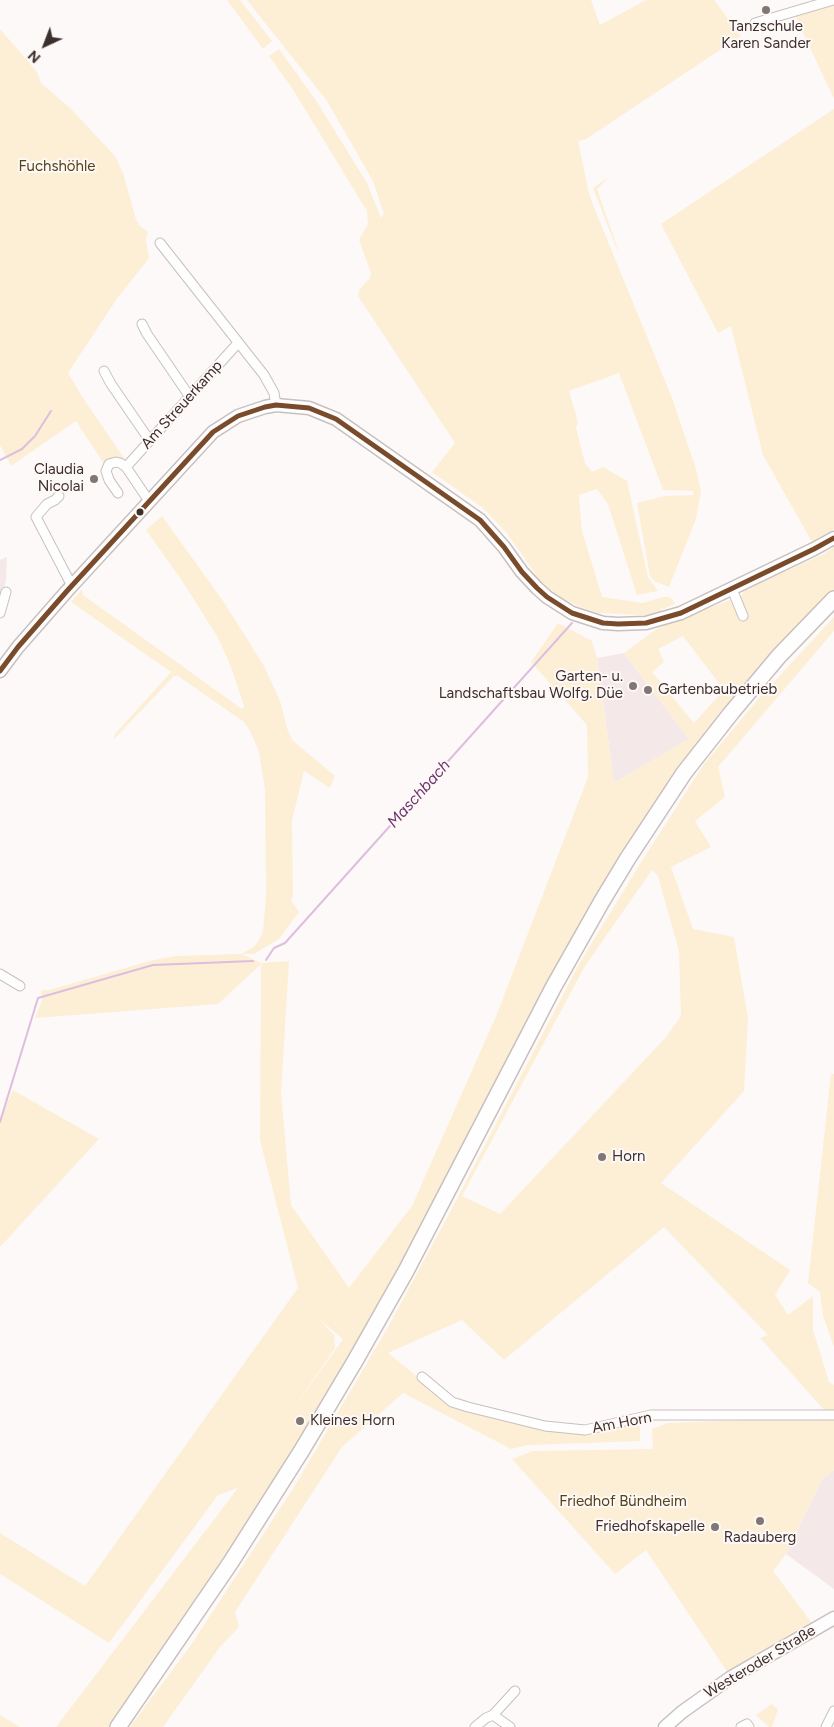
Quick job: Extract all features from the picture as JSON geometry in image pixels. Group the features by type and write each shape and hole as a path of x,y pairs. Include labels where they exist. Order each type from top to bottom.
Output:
{"highway":[{"path":"126,1727 227,1582 292,1480 380,1325 554,986 602,901 659,810 684,773 834,599"},
{"path":"781,659 834,609"},
{"path":"118,1727 179,1641 358,1363"}],"street":[{"path":"755,23 833,0"},
{"path":"160,243 270,384 276,398 276,405"},
{"path":"142,324 190,397"},
{"name":"Am Streuerkamp","path":"126,467 238,343"},
{"path":"104,371 150,441"},
{"path":"0,671 18,647 204,440 222,425 248,412 276,405 309,408 336,420 480,520 536,588 572,613 590,620 618,624 646,623 681,613 834,538"},
{"path":"118,493 107,476 107,467 109,464 116,462 126,467 149,501"},
{"path":"59,496 47,504 36,517 72,586"},
{"path":"732,589 743,616"},
{"path":"0,613 6,592"},
{"path":"0,974 20,986"},
{"name":"Am Horn","path":"422,1377 452,1402 545,1426 585,1430 651,1416 834,1415"},
{"name":"Westeroder Straße","path":"665,1727 730,1678 834,1618"},
{"path":"475,1727 493,1715 515,1690"},
{"path":"826,1727 834,1711"},
{"path":"493,1715 510,1727"},
{"path":"741,1727 747,1724 749,1727"}],"shaded area":[{"path":"7,557 6,581 0,601 0,560"},
{"path":"624,653 689,739 614,783 597,658"},
{"path":"834,1470 834,1589 786,1554 822,1479"}],"green space":[{"path":"227,0 240,0 272,41 263,49"},
{"path":"247,0 591,0 600,25 646,0 714,0 741,36 586,139 578,141 589,194 672,398 696,469 701,491 696,519 669,587 654,581 650,576 637,503 665,496 693,495 693,491 663,490 619,373 569,391 578,422 576,428 585,463 592,472 603,467 627,481 648,577 658,591 637,595 608,504 597,489 579,495 582,531 602,597 643,603 668,597 675,604 662,609 660,604 663,616 598,613 559,597 542,583 506,532 483,508 432,472 455,443 358,296 359,290 370,278 371,273 359,240 368,224 367,211 292,88 269,56 279,49 317,102 367,183 381,218 384,214 373,181 327,101"},
{"path":"834,1 834,99 794,13"},
{"name":"Fuchshöhle","path":"0,29 37,72 41,83 70,108 115,156 123,173 136,220 148,232 146,240 149,258 116,300 68,373 126,461 124,463 118,458 113,458 104,464 76,421 11,466 0,445"},
{"path":"834,109 834,529 812,542 763,455 731,326 718,333 661,224"},
{"path":"609,177 597,189 619,255 593,188"},
{"path":"162,516 223,601 264,666 280,701 288,731 293,741 335,776 330,788 304,771 292,820 293,896 291,900 299,912 279,939 254,954 242,954 261,963 289,961 281,1093 291,1205 349,1288 412,1206 497,1014 588,777 587,725 531,662 558,623 592,641 597,658 614,783 689,739 624,653 658,628 743,595 743,590 822,555 834,547 834,590 745,683 620,856 540,997 429,1217 372,1320 261,1506 148,1675 110,1727 56,1727 238,1488 218,1495 109,1643 0,1574 0,1533 85,1586 298,1288 260,1140 261,964 218,1004 35,1018 42,1000 41,990 49,990 150,961 175,956 241,954 258,942 263,932 266,896 265,790 259,751 250,731 244,722 178,676 174,676 113,739 115,734 171,672 71,602 82,589 83,595 242,709 244,706 231,667 218,638 183,582 146,530","holes":["683,636 724,690 694,723 652,672 664,662 658,649","319,1319 343,1339 289,1415 335,1348 334,1335"]},
{"name":"Horn","path":"834,617 834,631 718,767 725,797 695,821 711,847 671,867 693,929 734,937 748,1018 744,1091 661,1183 790,1270 775,1295 788,1315 813,1296 813,1330 829,1382 834,1385 834,1411 825,1411 760,1338 768,1335 664,1227 504,1360 462,1320 388,1353 452,1405 563,1426 640,1422 640,1441 529,1445 511,1449 403,1393 342,1447 235,1612 239,1627 220,1647 163,1727 130,1727 191,1645 294,1487 387,1329 579,964 640,864 704,764 760,697","holes":["652,870 658,876 679,951 681,1016 666,1037 500,1214 462,1196 585,966"]},
{"path":"831,1074 834,1074 834,1347 823,1316 820,1292 808,1283"},
{"path":"13,1090 99,1139 0,1247 0,1119"},
{"name":"Friedhof Bündheim","path":"834,1417 834,1470 822,1479 786,1554 773,1571 814,1626 728,1673 646,1550 615,1574 512,1459 533,1451 653,1449 652,1429 668,1423"},
{"path":"772,1704 778,1710 772,1727 769,1727 756,1715"},
{"path":"0,1715 20,1727 0,1727"}],"waterway":[{"path":"0,460 22,449 35,436 51,411"},
{"name":"Maschbach","path":"266,960 274,948 285,943 572,623"},
{"name":"Maschbach","path":"0,1122 38,998 153,965 253,961"}],"transit line":[{"path":"0,671 18,647 67,591 213,432 238,416 276,405 309,408 336,419 480,520 504,547 522,572 547,597 572,613 603,623 646,623 681,613 834,538"}],"place":[{"name":"Tanzschule Karen Sander","path":"766,10"},
{"name":"Claudia Nicolai","path":"94,479"},
{"name":"Garten- u. Landschaftsbau Wolfg. Düe","path":"633,686"},
{"name":"Gartenbaubetrieb","path":"648,690"},
{"name":"Horn","path":"602,1157"},
{"name":"Kleines Horn","path":"300,1421"},
{"name":"Radauberg","path":"760,1521"},
{"name":"Friedhofskapelle","path":"715,1527"}]}
